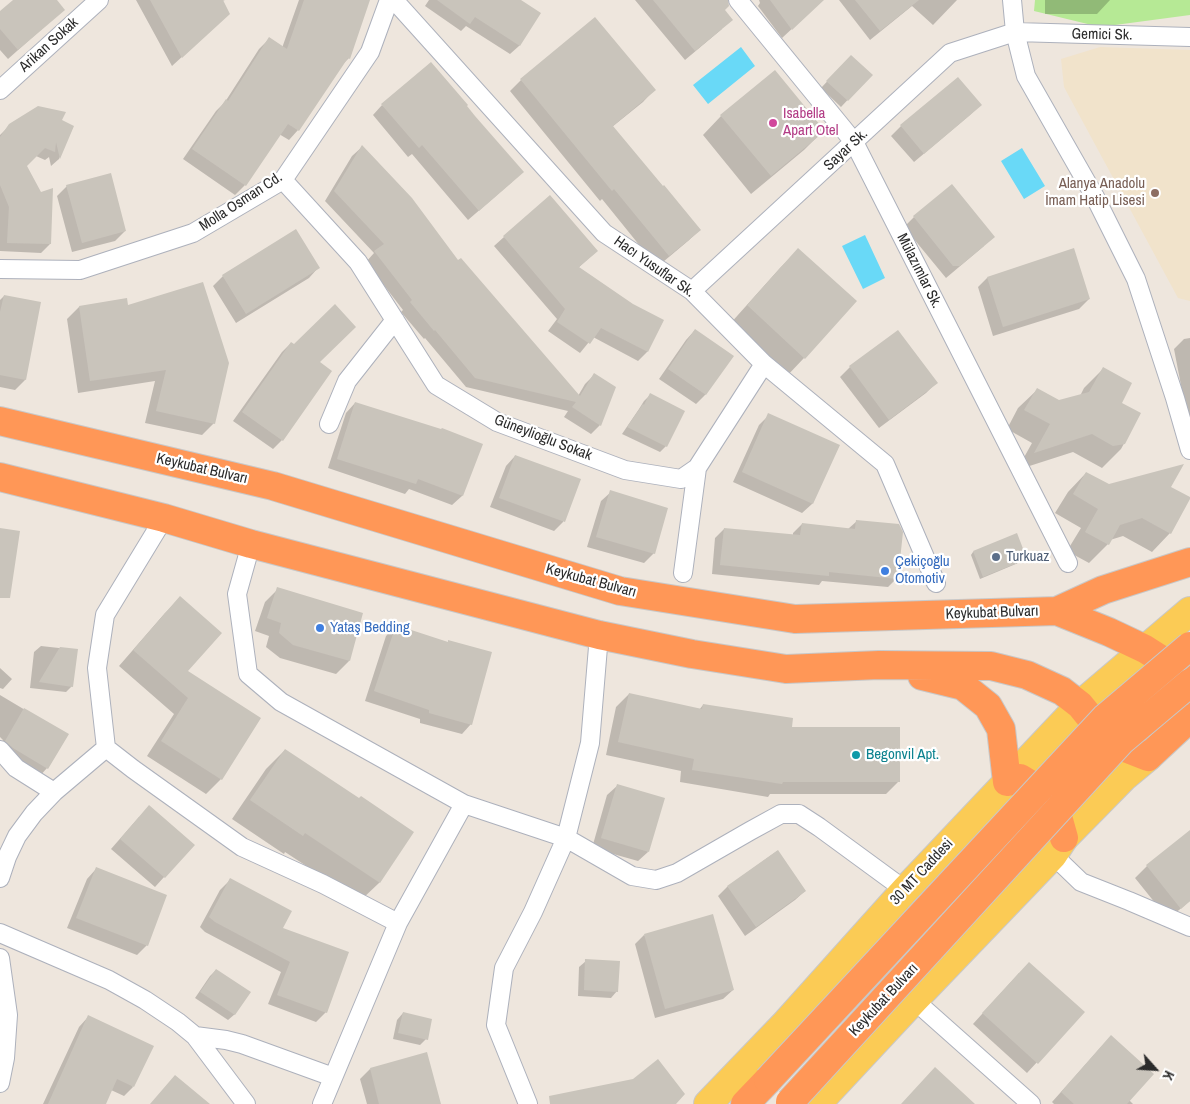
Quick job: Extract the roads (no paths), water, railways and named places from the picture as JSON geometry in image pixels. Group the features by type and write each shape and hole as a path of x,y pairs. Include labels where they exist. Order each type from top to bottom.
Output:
{"highway":[{"name":"Keykubat Bulvarı","path":"0,421 273,486 620,591 795,619 1057,611 1103,590 1190,562"},
{"path":"0,477 164,518 251,544 599,635 692,654 786,669 879,665 991,666 1027,675 1062,691 1080,705 1102,732 1125,748 1148,757 1190,718"},
{"path":"1057,611 1145,649 1181,672 1190,690"},
{"name":"Keykubat Bulvarı","path":"745,1104 1104,718 1190,646"},
{"path":"879,665 963,686 988,706 1001,729 1007,782 1020,778 1046,794 1059,820 1059,847"},
{"name":"Keykubat Bulvarı","path":"789,1103 1121,742 1190,683"}],"main road":[{"name":"30 MT Caddesi","path":"708,1104 784,1025 905,890 1080,705 1190,611"},
{"path":"818,1104 1124,777 1148,757"}],"street":[{"name":"Arikan Sokak","path":"0,90 99,0"},
{"name":"Molla Osman Cd.","path":"0,269 80,270 193,233 283,180 370,52 389,0"},
{"name":"Hacı Yusuflar Sk.","path":"394,0 604,233 692,291 764,364 884,464 936,583"},
{"name":"Mülazımlar Sk.","path":"738,0 854,142 1068,563"},
{"path":"1012,0 1015,32 1026,76 1095,197 1136,279 1190,450"},
{"name":"Sayar Sk.","path":"692,291 950,53 1015,32"},
{"name":"Gemici Sk.","path":"1015,32 1190,37"},
{"name":"Güneylioğlu Sokak","path":"283,180 358,262 436,385 497,422 625,470 681,479 697,468"},
{"path":"329,424 347,381 395,320"},
{"path":"684,573 697,468 764,364"},
{"path":"164,518 105,615 98,668 106,748 242,847 323,884 398,923"},
{"path":"251,544 237,594 248,674 281,702 464,804 566,838 632,876 656,880 677,873 781,814 799,814 819,826 905,890"},
{"path":"528,1104 496,1025 504,968 533,912 566,838 590,743 599,635"},
{"path":"0,878 7,857 18,836 34,813 54,792 106,748"},
{"path":"0,750 16,768 54,792"},
{"path":"322,1104 398,923 464,804"},
{"path":"1059,847 1081,882 1190,927"},
{"path":"0,933 109,980 145,1000 178,1022 195,1036 246,1104"},
{"path":"0,958 8,1015 5,1058 0,1083"},
{"path":"914,1000 1030,1104"},
{"path":"195,1036 242,1044 333,1077"}],"water":[{"path":"741,47 755,66 708,104 693,85"},
{"path":"1022,148 1045,186 1024,199 1001,161"},
{"path":"865,235 885,278 863,289 842,246"}],"place":[{"name":"Isabella Apart Otel","path":"773,123"},
{"name":"Alanya Anadolu İmam Hatip Lisesi","path":"1155,193"},
{"name":"Turkuaz","path":"996,557"},
{"name":"Çekiçoğlu Otomotiv","path":"885,571"},
{"name":"Yataş Bedding","path":"320,628"},
{"name":"Begonvil Apt.","path":"856,755"}]}
